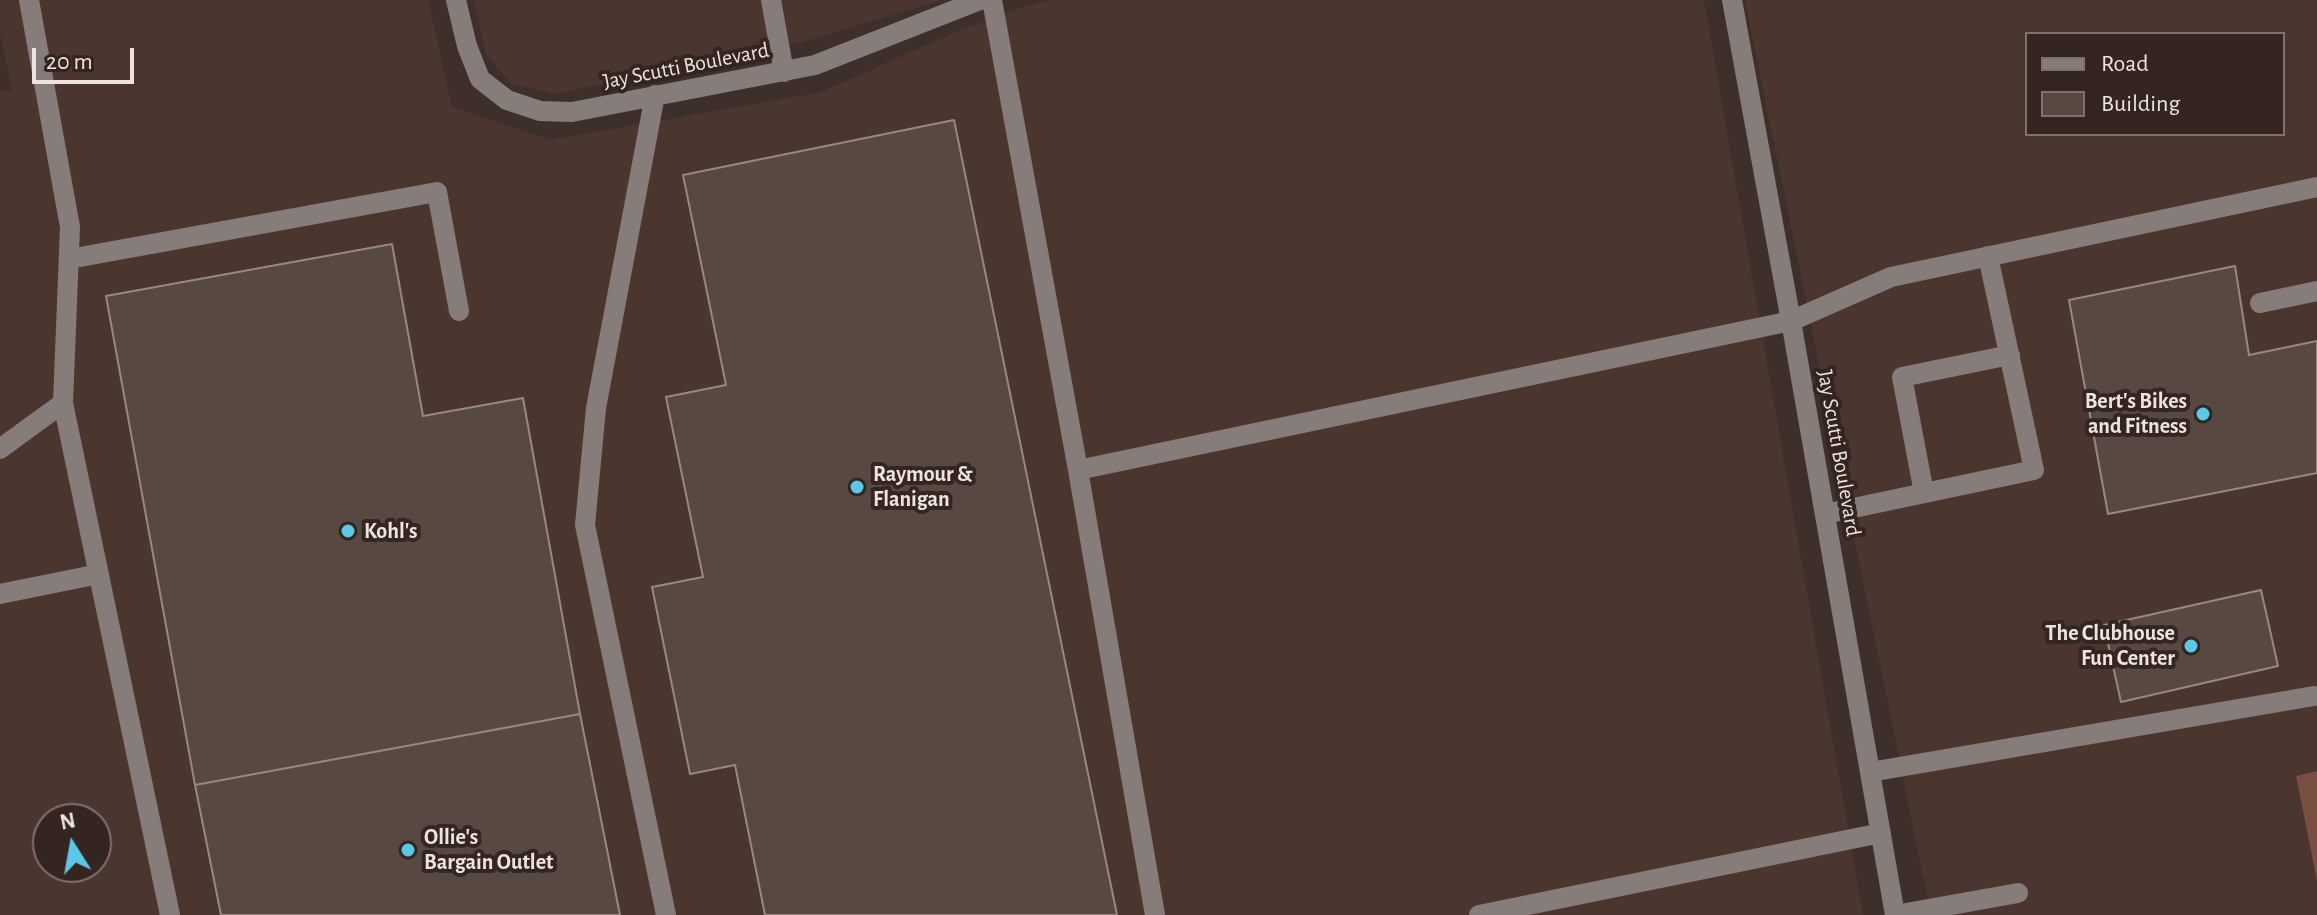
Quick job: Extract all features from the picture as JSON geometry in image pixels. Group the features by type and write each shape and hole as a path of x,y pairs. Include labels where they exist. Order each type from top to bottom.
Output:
{"street":[{"path":"29,0 70,227 63,403 170,915"},
{"name":"Jay Scutti Boulevard","path":"456,0 467,46 480,79 507,100 540,111 572,112 815,65 980,0"},
{"path":"771,0 784,72"},
{"path":"992,0 1155,915"},
{"name":"Jay Scutti Boulevard","path":"1732,0 1895,915"},
{"path":"655,95 596,408 585,525 666,915"},
{"path":"1078,470 1791,321 1891,277 2317,187"},
{"path":"69,259 437,192 459,311"},
{"path":"1825,514 2034,470 1988,256"},
{"path":"2260,303 2317,291"},
{"path":"1924,493 1902,377 2010,355"},
{"path":"0,449 63,403"},
{"path":"0,594 99,574"},
{"path":"1870,772 2314,696"},
{"path":"1479,915 1881,833"},
{"path":"1895,915 2018,893"}],"shaded area":[{"path":"0,0 428,0 452,107 550,140 822,92 960,30 1029,5 1053,0 1704,0 1863,915 0,915 0,91 12,90 0,33"},
{"path":"474,0 942,0 806,41 555,94 511,84 486,54"},
{"path":"1745,0 2317,0 2317,771 2296,776 2317,881 2317,915 1931,915"},
{"path":"2317,771 2317,881 2296,776"}],"building":[{"name":"Raymour & Flanigan","path":"954,120 1117,915 765,915 735,765 690,774 652,587 703,577 666,397 726,385 683,175"},
{"name":"Kohl's","path":"392,244 423,416 523,398 580,714 195,785 106,296"},
{"name":"Bert's Bikes and Fitness","path":"2235,266 2249,355 2317,341 2317,473 2108,514 2069,300"},
{"name":"The Clubhouse Fun Center","path":"2261,590 2278,666 2121,702 2104,625"},
{"name":"Ollie's Bargain Outlet","path":"580,714 620,915 221,915 195,785"}],"place":[{"name":"Bert's Bikes and Fitness","path":"2203,414"},
{"name":"Raymour & Flanigan","path":"857,487"},
{"name":"Kohl's","path":"348,531"},
{"name":"The Clubhouse Fun Center","path":"2191,646"},
{"name":"Ollie's Bargain Outlet","path":"408,850"}]}
